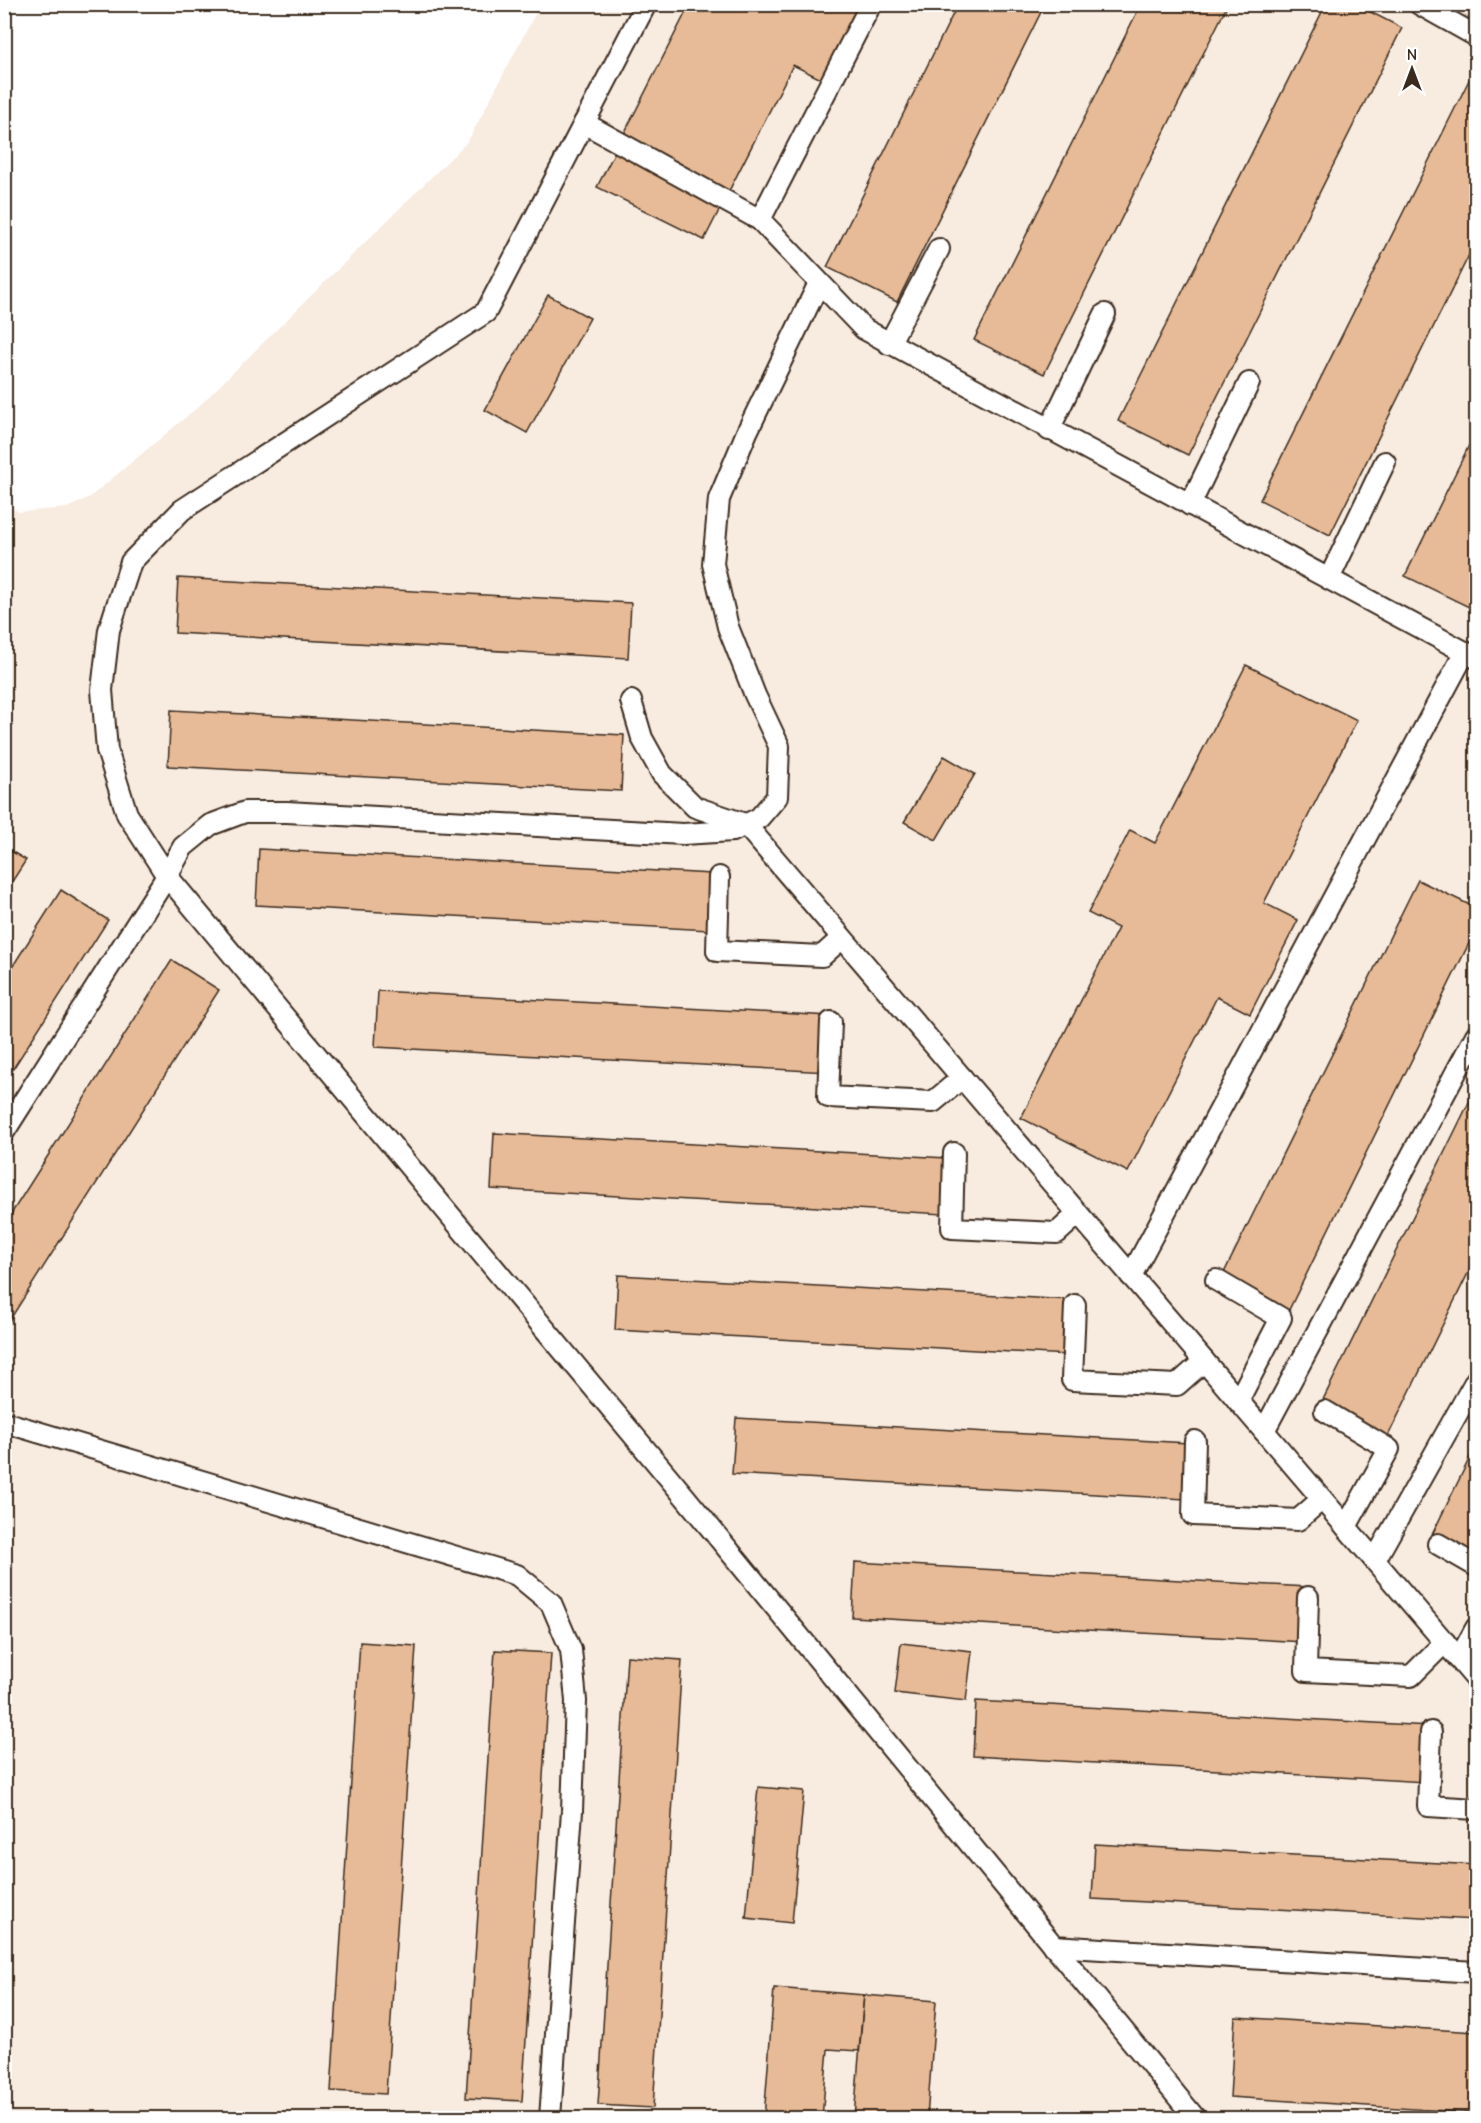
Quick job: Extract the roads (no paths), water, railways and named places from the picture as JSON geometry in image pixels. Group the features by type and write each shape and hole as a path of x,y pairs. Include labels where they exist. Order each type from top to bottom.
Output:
{"lane":[{"path":"646,4 486,312 182,510 131,562 109,630 102,690 107,750 127,814 167,876 685,1497 1195,2118"},
{"path":"760,220 871,4"},
{"path":"1419,4 1476,36"},
{"path":"584,123 760,220 864,329 889,344 1473,655 1131,1276"},
{"path":"889,344 939,249"},
{"path":"4,1132 167,876 183,847 210,825 245,812 287,812 683,834 733,831 759,818 777,797 779,746 755,695 728,627 713,564 719,499 747,432 819,283"},
{"path":"1049,430 1105,314"},
{"path":"1190,505 1249,384"},
{"path":"1329,579 1385,462"},
{"path":"631,701 642,738 662,774 695,807 745,824 1476,1679"},
{"path":"719,877 717,951 822,957 843,938"},
{"path":"831,1022 828,1097 933,1102 962,1078"},
{"path":"1264,1431 1476,1035"},
{"path":"954,1153 952,1228 1057,1233 1078,1214"},
{"path":"1216,1280 1281,1318 1238,1401"},
{"path":"1075,1305 1072,1380 1178,1385 1204,1361"},
{"path":"1375,1560 1476,1380"},
{"path":"1325,1411 1389,1449 1346,1527"},
{"path":"4,1422 517,1575 551,1603 571,1650 576,1701 572,1811 550,2118"},
{"path":"1196,1441 1193,1515 1298,1520 1322,1499"},
{"path":"1438,1544 1476,1566"},
{"path":"1308,1597 1306,1671 1411,1676 1445,1642"},
{"path":"1459,1659 1476,1628"},
{"path":"1431,1732 1428,1806 1476,1809"},
{"path":"1053,1946 1476,1972"}]}
